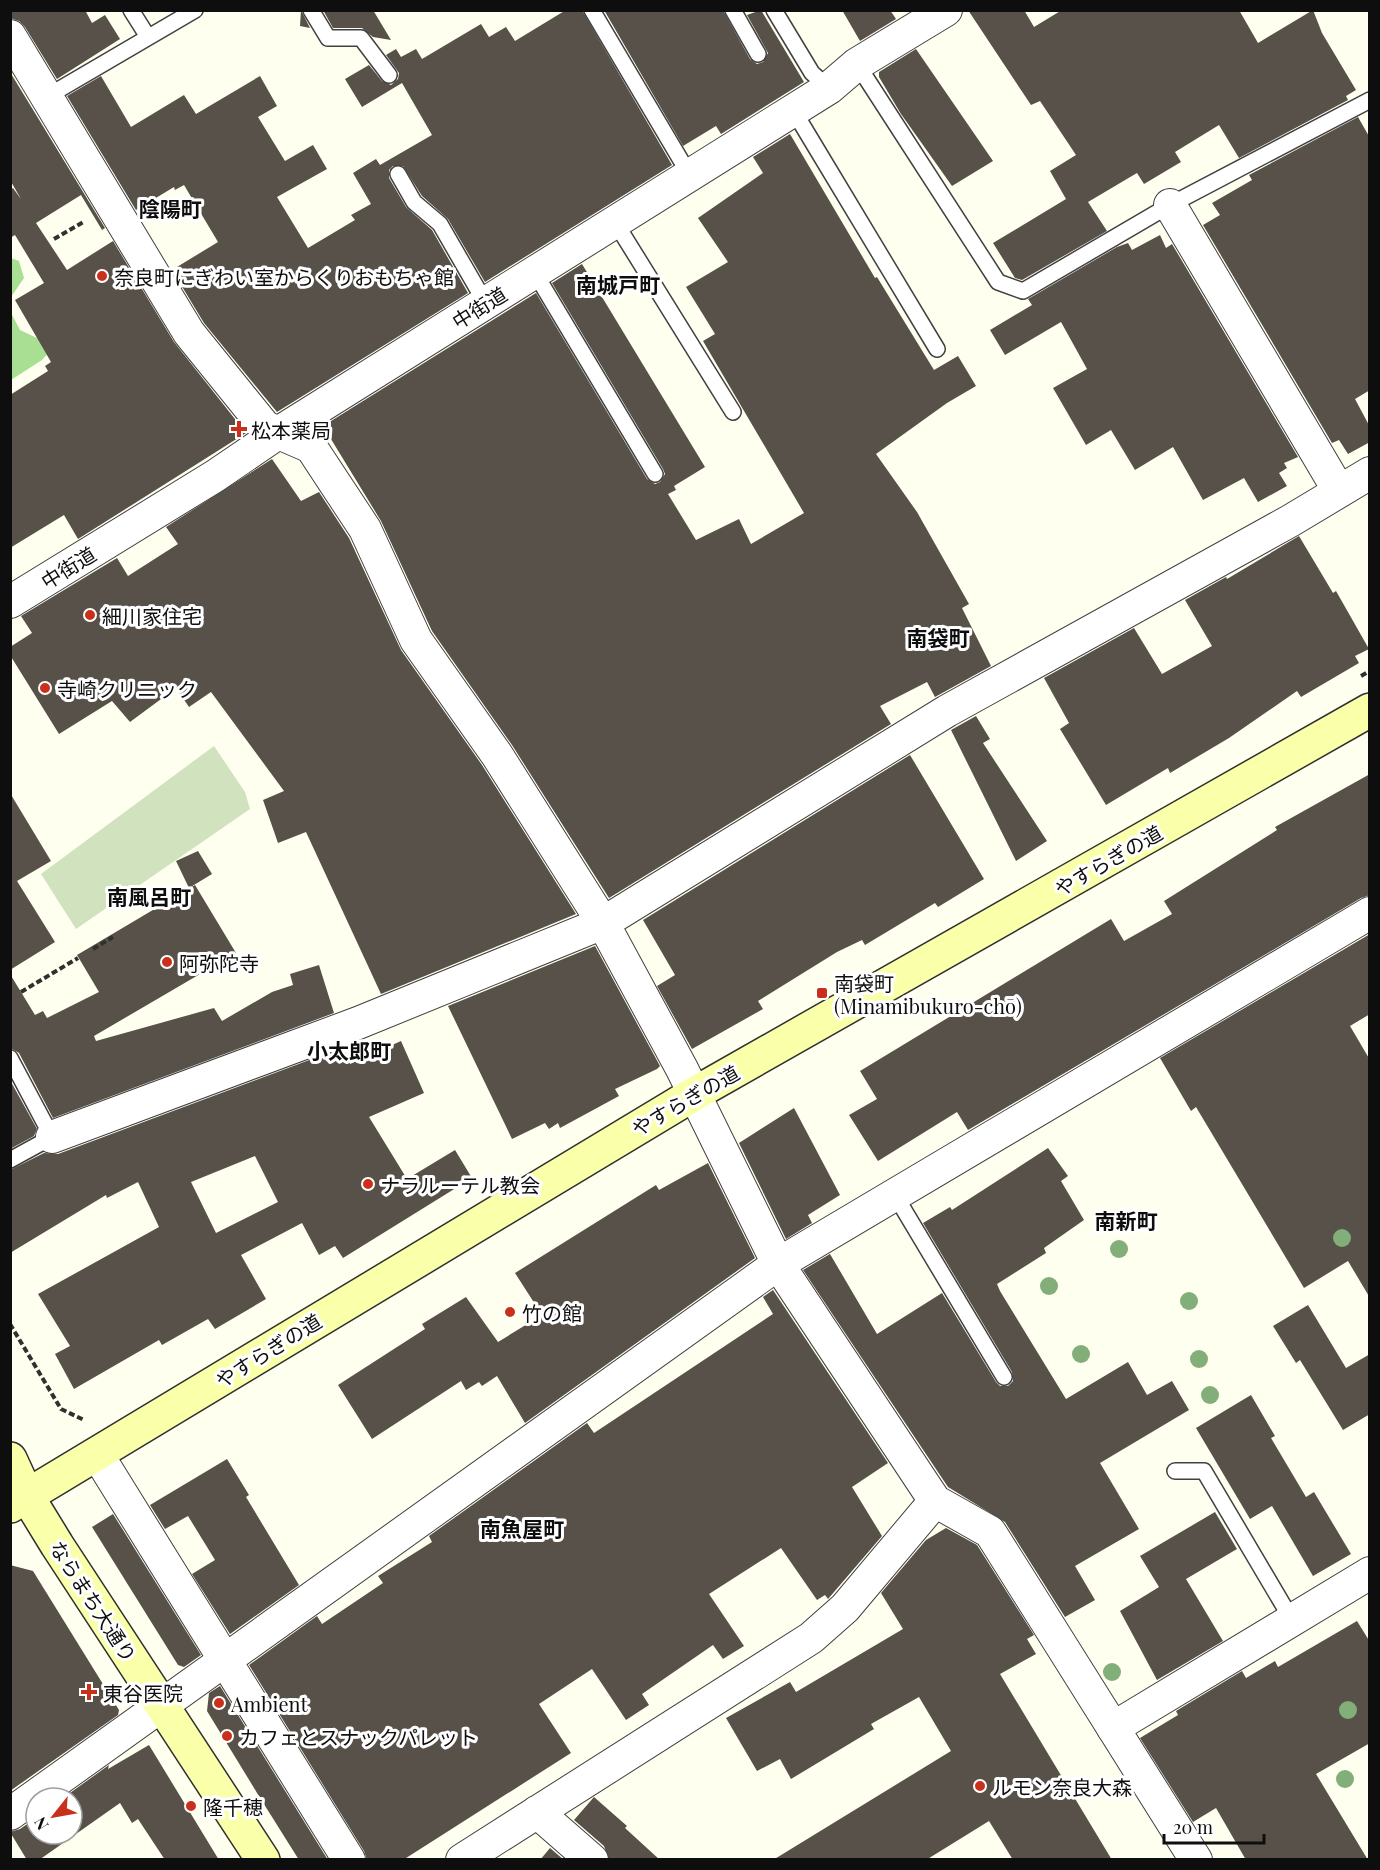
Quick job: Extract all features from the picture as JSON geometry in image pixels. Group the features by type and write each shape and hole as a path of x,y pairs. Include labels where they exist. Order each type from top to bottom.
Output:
{"street":[{"name":"中街道","path":"10,602 215,476 278,433 535,273 689,174 790,105 829,88 858,64 946,10"},
{"path":"10,36 189,333 265,427 311,447 365,529 416,640 497,754 603,922 694,1094 777,1264 935,1501 990,1532 1196,1860"},
{"path":"1170,205 1339,491"},
{"path":"52,1137 358,1023 603,922 947,711 1370,473"},
{"name":"やすらぎの道","path":"19,1501 694,1094 1370,710"},
{"path":"10,1814 777,1264 1370,913"},
{"path":"97,1454 223,1661 349,1860"},
{"name":"ならまち大通り","path":"10,1459 19,1501 162,1707 263,1860"},
{"path":"462,1860 812,1638 845,1608 935,1501"},
{"path":"1113,1728 1370,1573"},
{"path":"537,1812 592,1860"}],"lane":[{"path":"131,10 148,37"},
{"path":"48,96 195,10"},
{"path":"312,10 328,38 361,38 389,75"},
{"path":"592,10 689,174"},
{"path":"774,10 812,73 829,88"},
{"path":"737,12 758,54"},
{"path":"858,64 998,282 1023,291 1170,205 1370,100"},
{"path":"790,105 938,349"},
{"path":"398,174 414,202 440,224 486,302"},
{"path":"615,222 733,412"},
{"path":"535,273 655,474"},
{"path":"10,1058 52,1137 10,1160"},
{"path":"895,1195 1004,1377"},
{"path":"1175,1471 1204,1471 1292,1620"}],"path":[{"path":"54,240 94,217"},
{"path":"93,949 113,937"},
{"path":"21,992 78,958"}],"green space":[{"path":"11,258 19,261 24,278 11,297"},
{"path":"10,311 20,330 37,338 54,334 59,341 42,360 11,380"},
{"path":"214,746 245,792 250,809 76,929 41,874"}],"building":[{"path":"10,10 85,10 92,23 105,15 120,39 57,79 25,27 19,21 10,18"},
{"path":"301,10 310,28 300,26"},
{"path":"323,10 373,10 391,40 373,37 362,28 333,28"},
{"path":"566,10 582,10 672,165 485,282 448,219 422,196 403,166 393,166 389,170 389,178 406,207 432,230 468,293 277,412 204,323 172,270 218,242 184,185 175,190 174,187 136,210 67,96 101,76 131,127 184,95 196,114 260,76 277,106 258,117 285,161 313,145 327,169 277,197 308,248 355,220 351,215 371,204 353,173 376,159 380,165 432,135 402,83 362,107 345,79 369,65 382,81 391,85 398,79 399,73 386,55 396,49 401,57 416,49 422,59 481,24 489,37 506,27 515,41"},
{"path":"604,10 723,10 750,59 757,64 763,62 768,53 747,15 761,10 804,82 721,134 716,126 683,146"},
{"path":"842,10 890,10 896,19 860,41"},
{"path":"968,10 1024,10 1034,27 1062,10 1239,10 1258,43 1313,10 1322,33 1356,90 1346,96 1348,100 1239,158 1219,125 1175,152 1181,162 1144,184 1137,173 1088,202 1107,231 1022,280 1015,278 993,243 1066,199 1050,171 1076,155 1040,101 1031,105"},
{"path":"916,49 993,161 952,186 901,114 879,77 879,72"},
{"path":"10,72 105,228 102,230 81,195 36,223 67,270 113,241 174,342 246,433 78,539 64,515 10,548 10,395 48,371 45,366 51,362 15,300 44,283 15,235 10,238 10,190 13,188 21,199 10,180"},
{"path":"1358,117 1370,138 1370,390 1355,399 1370,427 1370,442 1348,454 1339,440 1332,443 1203,225 1220,215 1212,203 1252,180 1249,175"},
{"path":"790,134 875,278 877,277 934,370 958,356 976,386 947,403 876,454 917,512 969,604 962,608 991,666 935,697 927,682 880,706 891,724 609,898 512,745 432,631 381,521 323,426 536,293 647,479 655,484 660,482 665,474 663,469 552,283 582,264 705,467 674,486 676,490 668,494 696,540 739,519 751,544 804,513 703,341 715,334 686,287 728,262 698,218 763,173 753,157"},
{"path":"1160,235 1166,248 1172,244 1298,457 1284,463 1287,468 1279,473 1287,486 1258,502 1244,478 1203,500 1173,447 1135,470 1111,430 1086,445 1053,388 1087,369 1061,322 1005,355 990,330 1032,305 1028,299 1117,247 1128,243 1132,250"},
{"path":"272,459 301,501 319,492 349,538 401,650 482,765 576,914 381,994 306,832 278,843 263,800 284,791 211,692 189,707 176,688 130,722 112,701 59,734 10,655 10,647 32,633 21,616 117,558 128,576 178,544 166,527"},
{"path":"1299,536 1333,593 1336,591 1369,649 1355,656 1359,663 1301,697 1297,691 1229,738 1170,773 1168,768 1106,805 1060,729 1069,723 1044,678 1134,628 1162,674 1212,646 1185,600 1226,577 1227,579"},
{"path":"976,716 990,739 983,743 1047,841 1016,861 951,730"},
{"path":"910,755 984,879 938,907 935,903 865,945 862,940 837,952 758,1001 763,1009 692,1049 657,986 675,975 643,920"},
{"path":"1370,774 1370,895 1361,898 968,1130 957,1112 878,1161 849,1115 877,1099 860,1071 1111,919 1124,941 1172,914 1164,901 1277,830 1275,827"},
{"path":"10,793 51,861 17,881 55,942 10,970"},
{"path":"198,851 212,874 189,888 176,861"},
{"path":"195,885 236,953 94,1036 96,1041 214,1008 222,1021 272,992 293,985 290,974 319,965 334,1013 53,1118 19,1053 10,1048 10,974 35,1015 43,1011 47,1018 99,992 77,955"},
{"path":"1370,934 1370,1014 1350,1026 1370,1060 1370,1298 1348,1261 1304,1288 1196,1107 1191,1111 1160,1058"},
{"path":"595,946 660,1066 615,1089 619,1096 560,1128 558,1123 549,1129 545,1123 512,1139 448,1006"},
{"path":"401,1041 424,1093 369,1117 407,1179 455,1150 472,1178 343,1258 335,1246 319,1255 302,1223 241,1255 266,1299 215,1329 208,1319 162,1345 159,1340 74,1389 55,1354 70,1346 38,1294 159,1227 138,1182 107,1198 106,1195 10,1253 10,1170 44,1153 58,1154 344,1047 350,1064","holes":["255,1156 278,1202 216,1233 191,1182"]},
{"path":"10,1080 37,1129 34,1136 10,1149"},
{"path":"794,1108 840,1195 808,1215 812,1223 786,1239 739,1143"},
{"path":"1048,1148 1068,1176 1061,1181 1084,1220 1044,1248 1046,1253 997,1284 1000,1291 1066,1399 1128,1362 1147,1395 1172,1381 1189,1410 1100,1463 1139,1529 1075,1566 1095,1600 1065,1617 1005,1522 948,1487 803,1270 830,1254 877,1334 942,1293 996,1382 1000,1386 1008,1386 1013,1381 1012,1372 923,1223 950,1207 952,1210"},
{"path":"708,1163 755,1258 525,1423 497,1376 482,1386 479,1382 466,1390 461,1381 372,1439 338,1385 425,1329 422,1324 466,1297 498,1342 542,1315 515,1273 656,1185 659,1190"},
{"path":"773,1290 888,1463 852,1487 882,1536 828,1599 825,1595 817,1600 781,1548 709,1594 744,1646 723,1659 713,1645 642,1694 649,1705 626,1720 592,1669 539,1704 571,1753 403,1860 367,1860 364,1851 249,1665 317,1616 322,1624 383,1583 378,1576 432,1542 429,1536 587,1423 594,1433 773,1314 763,1297"},
{"path":"1308,1305 1346,1368 1370,1354 1370,1414 1343,1430 1300,1360 1296,1363 1273,1326"},
{"path":"1251,1395 1275,1436 1271,1438 1306,1497 1314,1492 1351,1554 1313,1576 1272,1506 1250,1519 1196,1428"},
{"path":"227,1459 249,1495 246,1497 299,1585 230,1634 192,1574 215,1560 188,1516 165,1529 150,1505"},
{"path":"1215,1512 1237,1549 1186,1579 1223,1641 1157,1680 1120,1611 1159,1587 1140,1556"},
{"path":"113,1514 201,1655 184,1667 178,1665 92,1527"},
{"path":"946,1528 977,1545 1034,1635 1027,1639 1036,1654 1000,1674 1112,1860 1013,1860 989,1821 926,1860 773,1860 951,1751 919,1697 871,1724 874,1729 791,1779 780,1759 757,1771 726,1718 790,1682 796,1692 903,1629 881,1593 926,1540"},
{"path":"10,1565 33,1571 119,1710 118,1715 10,1791"},
{"path":"1357,1621 1370,1642 1370,1743 1316,1774 1368,1860 1246,1860 1216,1808 1193,1822 1140,1738 1178,1715 1176,1711 1242,1671 1246,1678 1275,1661 1278,1667"},
{"path":"220,1686 328,1860 299,1860 262,1801 207,1711 209,1693"},
{"path":"149,1745 219,1860 165,1860 138,1819 132,1823 120,1803 84,1828 84,1786 80,1786 109,1765 108,1769"},
{"path":"594,1797 627,1826 625,1828 660,1860 609,1860 604,1846 574,1820"},
{"path":"24,1826 24,1846 59,1846 39,1860 27,1860 10,1832"},
{"path":"550,1848 564,1860 540,1860"}],"place":[{"name":"奈良町にぎわい室からくりおもちゃ館","path":"102,276"},
{"name":"松本薬局","path":"239,429"},
{"name":"細川家住宅","path":"90,615"},
{"name":"寺崎クリニック","path":"45,688"},
{"name":"阿弥陀寺","path":"167,962"},
{"name":"南袋町 (Minamibukuro-chō)","path":"822,993"},
{"name":"ナラルーテル教会","path":"368,1184"},
{"name":"竹の館","path":"510,1312"},
{"name":"東谷医院","path":"89,1692"},
{"name":"Ambient","path":"219,1703"},
{"name":"カフェとスナックパレット","path":"227,1736"},
{"name":"ルモン奈良大森","path":"980,1786"},
{"name":"隆千穂","path":"191,1806"}],"district":[{"name":"陰陽町","path":"170,208"},
{"name":"南城戸町","path":"618,284"},
{"name":"南袋町","path":"938,637"},
{"name":"南風呂町","path":"149,896"},
{"name":"小太郎町","path":"349,1050"},
{"name":"南新町","path":"1126,1220"},
{"name":"南魚屋町","path":"522,1528"}]}
